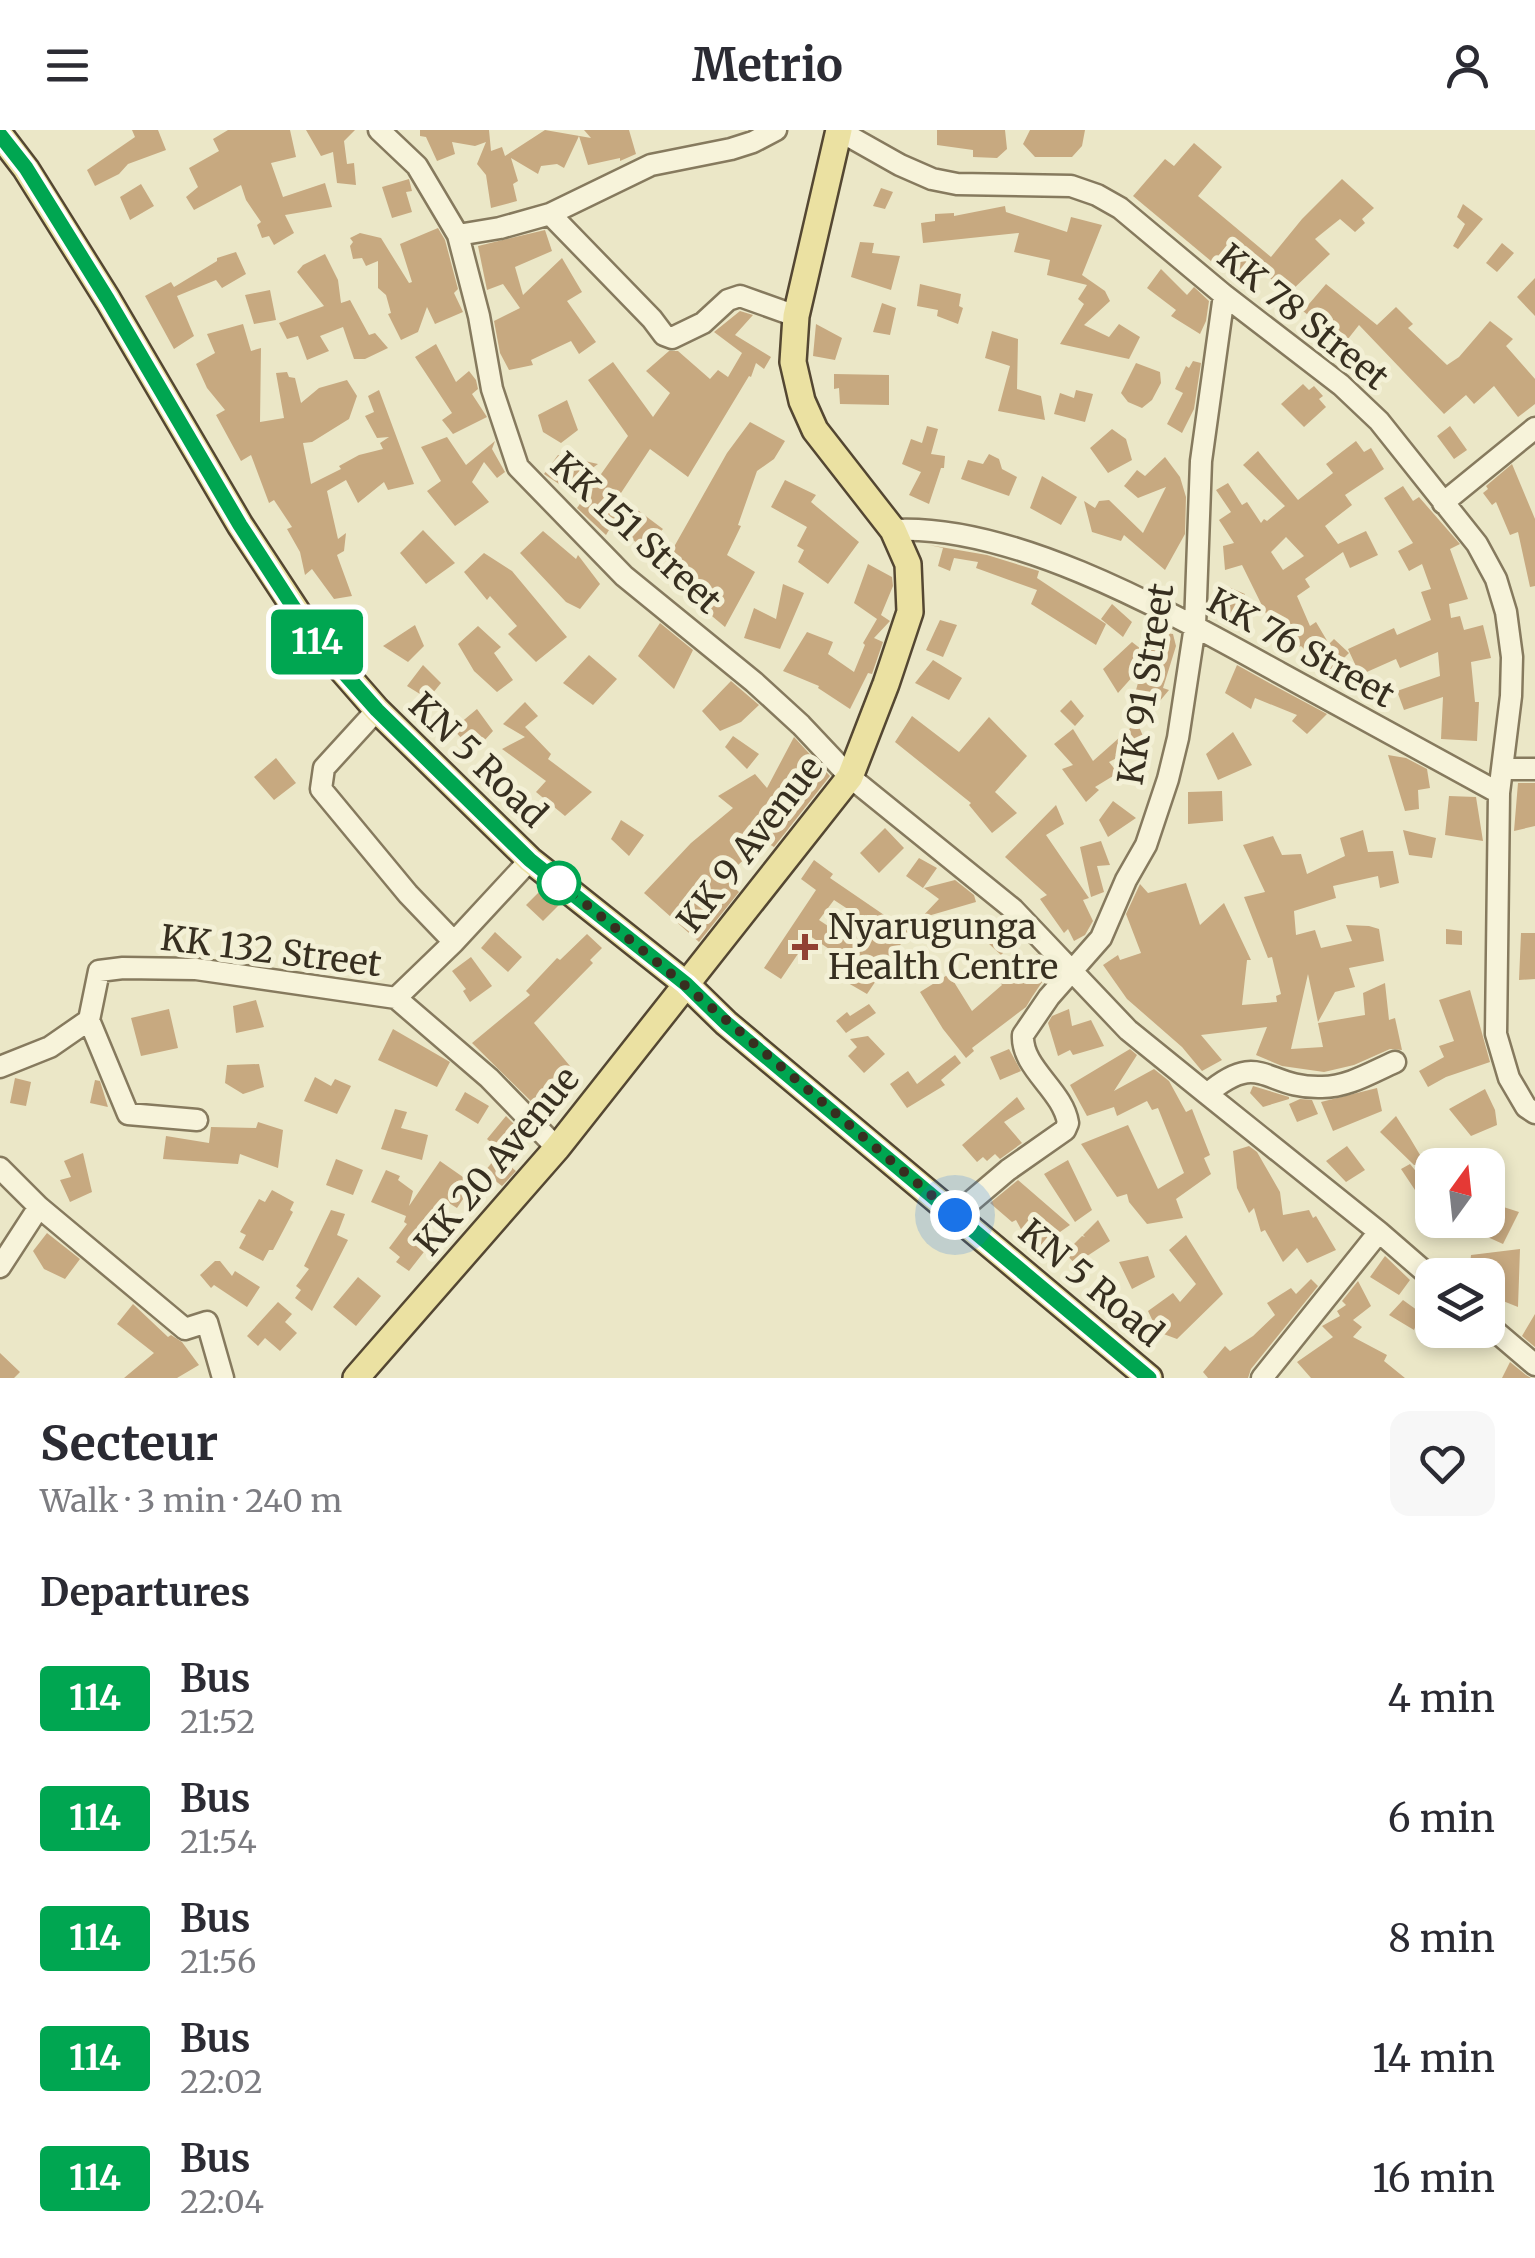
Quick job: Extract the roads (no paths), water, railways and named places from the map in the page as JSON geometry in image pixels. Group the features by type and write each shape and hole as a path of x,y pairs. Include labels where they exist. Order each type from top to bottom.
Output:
{"main road":[{"name":"KK 9 Avenue","path":"686,984 850,778 910,612 908,564 892,530 836,459 802,402 793,362 796,316 839,131"},
{"name":"KN 5 Road","path":"0,135 26,168 108,300 278,586 314,639 377,710 530,860 686,984 726,1023 1150,1378"},
{"name":"KK 20 Avenue","path":"356,1378 558,1148 686,984"}],"street":[{"name":"KK 151 Street","path":"378,130 417,166 458,235 479,316 492,389 518,467 624,576 754,682 850,778 1013,908 1128,1030 1415,1263"},
{"path":"458,235 550,214 652,165 730,149 776,130"},
{"name":"KK 78 Street","path":"839,131 932,179 956,184 1070,186 1097,194 1120,208 1341,385 1379,422 1476,544 1496,579 1506,612 1512,657 1512,696 1500,793 1496,1034 1509,1078 1526,1106 1535,1113"},
{"path":"550,214 664,336 684,334 728,300 740,296 796,316"},
{"name":"KK 91 Street","path":"955,1215 1005,1172 1065,1130 1068,1117 1062,1101 1026,1055 1023,1044 1027,1028 1048,997 1101,938 1156,816 1178,738 1195,626 1201,460 1224,295"},
{"path":"1443,503 1535,428"},
{"name":"KK 76 Street","path":"892,530 941,531 1055,562 1129,593 1500,793"},
{"path":"377,710 324,768 322,789 408,894 454,942"},
{"path":"1502,769 1535,769"},
{"path":"396,998 530,860"},
{"name":"KK 132 Street","path":"89,1020 99,971 123,968 196,970 396,998 489,1078 558,1148"},
{"path":"0,1067 50,1047 89,1020 128,1114 196,1120"},
{"path":"1207,1094 1240,1071 1321,1088 1348,1083 1395,1062"},
{"path":"0,1168 39,1207 186,1329 207,1322 224,1378"},
{"path":"0,1267 39,1207"},
{"path":"1262,1378 1380,1232"},
{"path":"1505,1339 1535,1365"}],"place":[{"name":"Nyarugunga Health Centre","path":"805,947"}]}
